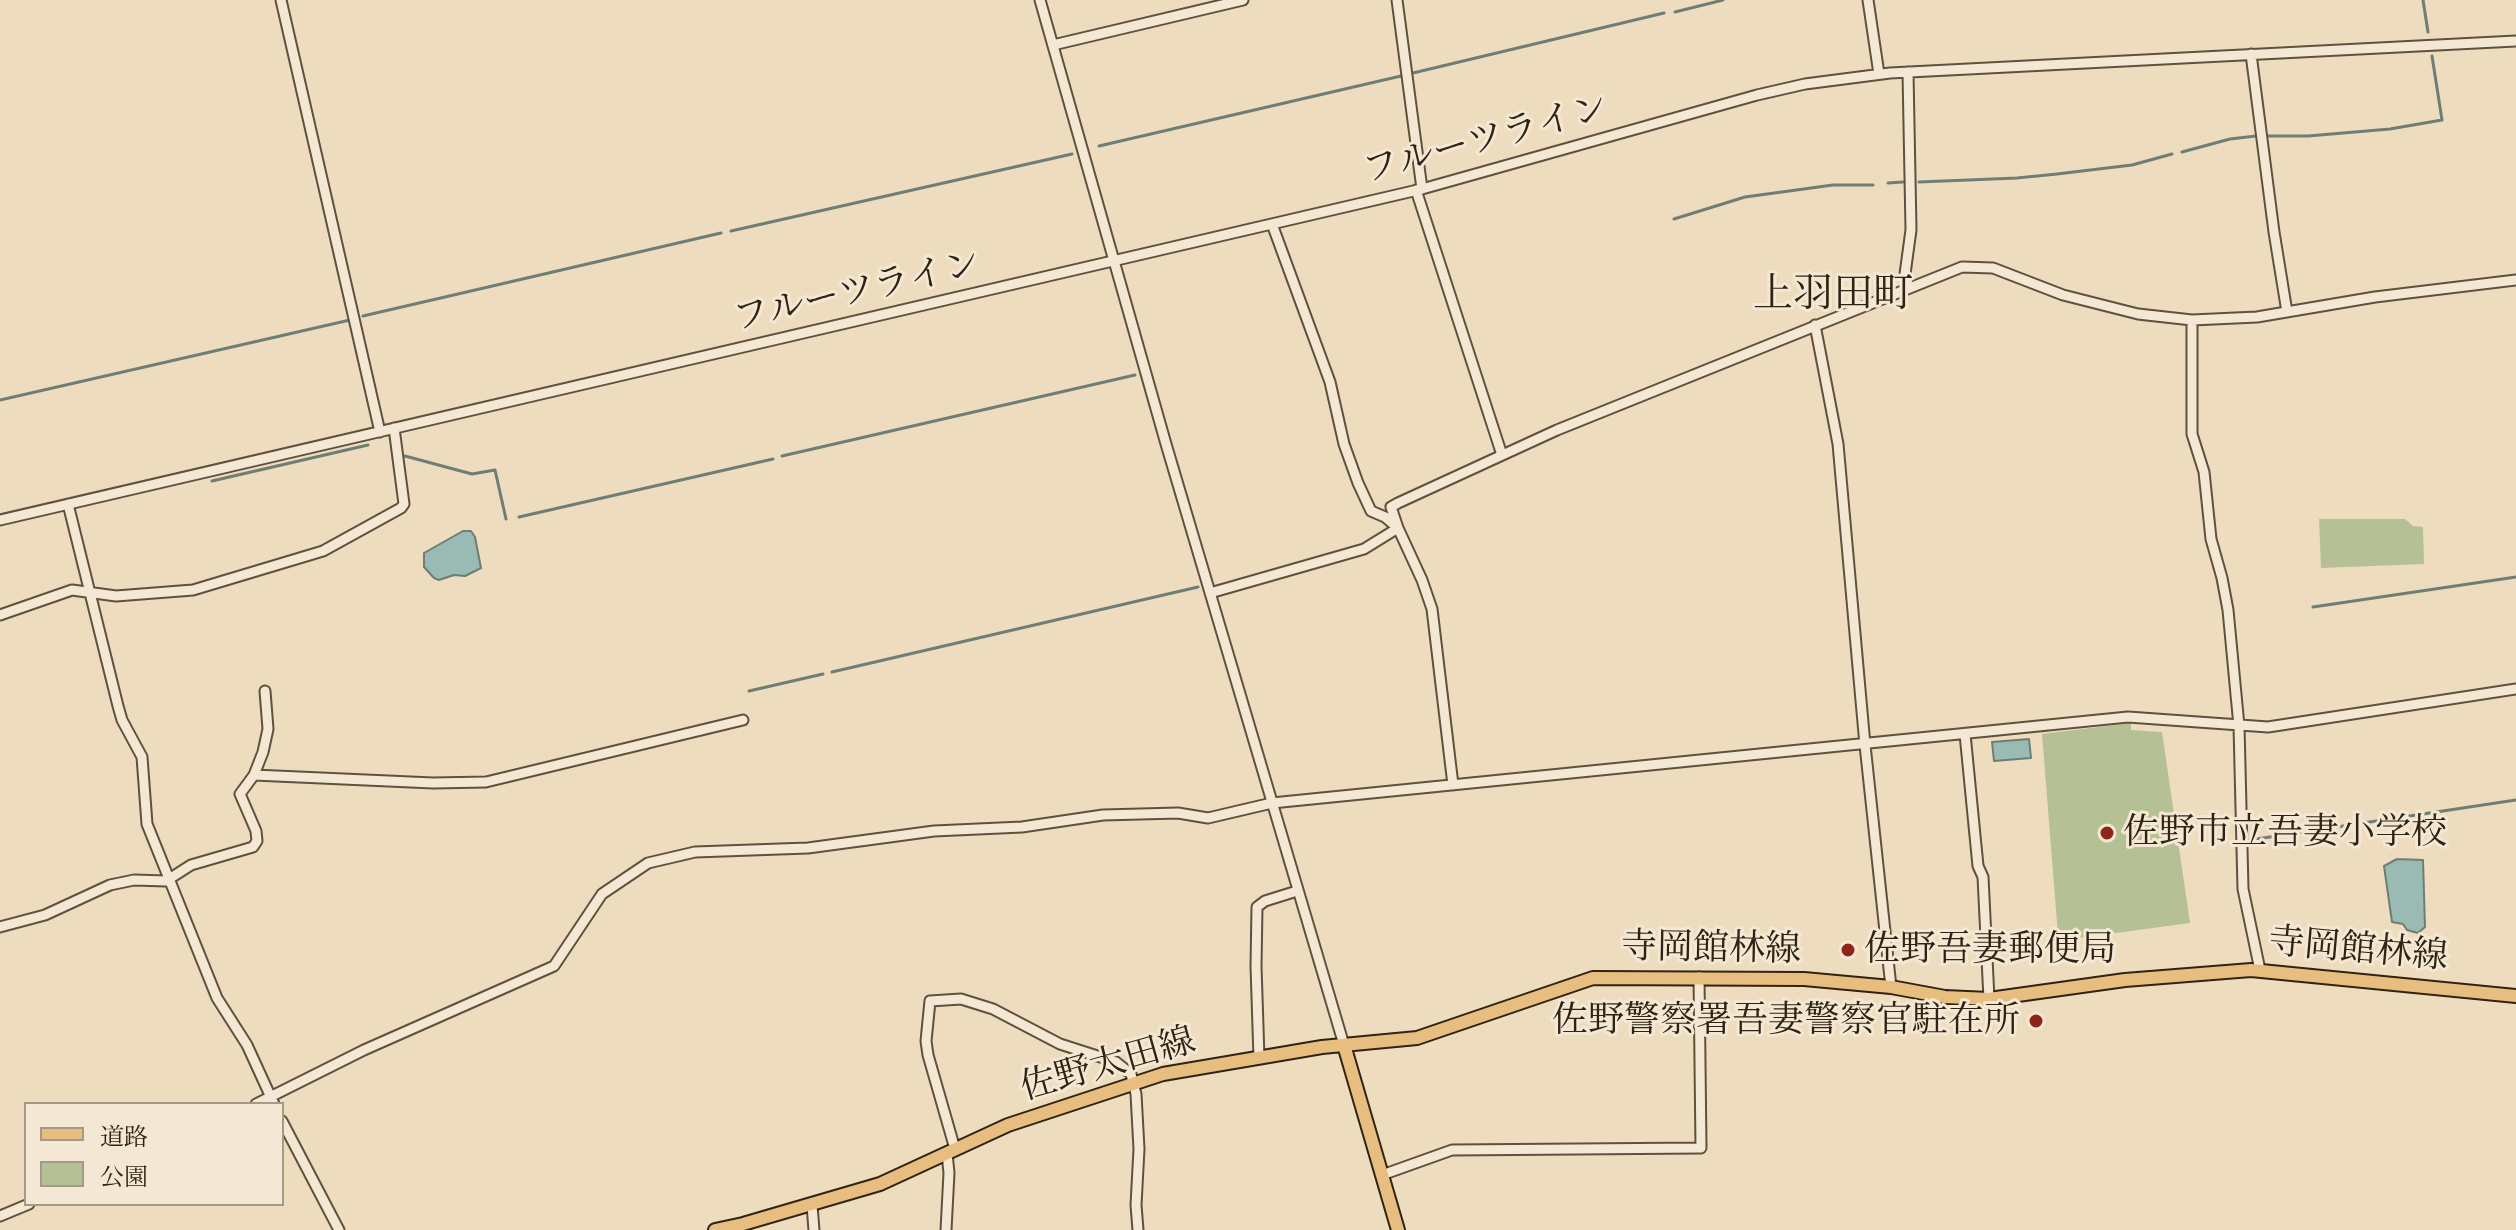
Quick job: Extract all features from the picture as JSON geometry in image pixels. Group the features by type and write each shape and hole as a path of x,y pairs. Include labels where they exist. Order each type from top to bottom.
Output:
{"main road":[{"name":"寺岡館林線","path":"1344,1045 1428,1035 1593,978 1804,979 1891,987 1945,997 1989,999 2125,980 2260,970 2516,996"},
{"name":"佐野太田線","path":"715,1230 880,1184 1008,1125 1163,1074 1344,1045"},
{"path":"1344,1045 1398,1230"}],"street":[{"path":"281,0 380,432"},
{"path":"1040,0 1210,593 1344,1045"},
{"path":"1053,45 1243,0"},
{"path":"1397,0 1419,190 1502,455"},
{"path":"1868,0 1879,74"},
{"name":"フルーツライン","path":"0,520 1419,190 1757,95 1839,78 2516,41"},
{"path":"2251,54 2287,312"},
{"path":"1908,72 1911,230 1905,274 1909,288"},
{"path":"1272,224 1330,382 1344,444 1358,483 1371,511 1398,528"},
{"path":"1453,785 1432,609 1391,507 1557,430 1962,267 1982,266 2078,299 2138,314 2192,320 2257,317 2375,297 2516,280"},
{"path":"2192,320 2192,434 2204,472 2211,539 2228,610 2239,726 2243,889 2260,970"},
{"path":"1815,325 1838,444 1891,987"},
{"path":"0,615 72,590 123,596 193,590 306,557 356,533 404,504 394,428"},
{"path":"68,504 122,720 142,757 145,817 217,998 247,1045 273,1100 364,1050 554,966 602,894 648,863 695,852 808,848 934,831 1022,827 1103,815 1178,813 1208,818 1272,803 2128,717 2268,727 2516,689"},
{"path":"1210,593 1364,549 1398,528"},
{"path":"0,927 35,919 110,885 134,880 160,883 191,865 249,850 256,844 256,831 240,794 254,775 263,752 268,729 265,691"},
{"path":"254,775 433,783 486,782 743,720"},
{"path":"1965,734 1978,866 1983,877 1989,999"},
{"path":"1259,1058 1257,907 1265,901 1297,891"},
{"path":"1382,1175 1452,1150 1701,1148 1699,977"},
{"path":"946,1230 951,1151 926,1041 930,1001 961,999 993,1009 1060,1044 1116,1062 1131,1074 1135,1083 1139,1149 1136,1196 1138,1230"},
{"path":"284,1125 339,1230"},
{"path":"812,1205 814,1230"},
{"path":"0,1216 24,1206"}],"green space":[{"path":"2319,519 2405,519 2413,526 2423,527 2424,564 2321,568"},
{"path":"2131,723 2131,730 2162,732 2190,923 2064,940 2058,935 2042,734"}],"water":[{"path":"463,531 471,531 475,537 481,568 465,576 434,578 424,567 424,553"},
{"path":"2029,739 2031,758 1994,761 1992,742"},
{"path":"2397,859 2423,860 2425,927 2418,933 2407,930 2403,924 2392,922 2384,866"}],"waterway":[{"path":"1675,12 1723,0"},
{"path":"2423,0 2428,32"},
{"path":"1413,73 1664,13"},
{"path":"2268,136 2390,129 2442,120 2432,56"},
{"path":"1099,146 1401,76"},
{"path":"2182,152 2230,139 2256,136"},
{"path":"731,231 1072,154"},
{"path":"1919,182 2057,174 2132,165 2172,154"},
{"path":"1888,183 1903,182"},
{"path":"1674,219 1745,197 1833,185 1873,185"},
{"path":"363,316 721,233"},
{"path":"0,400 350,320"},
{"path":"782,456 1135,375"},
{"path":"212,481 368,445"},
{"path":"405,456 472,474 495,470 506,519"},
{"path":"519,517 773,459"},
{"path":"2313,607 2516,577"},
{"path":"832,672 1198,587"},
{"path":"749,691 823,674"},
{"path":"2250,840 2516,800"}],"place":[{"name":"佐野市立吾妻小学校","path":"2107,833"},
{"name":"佐野吾妻郵便局","path":"1848,950"},
{"name":"佐野警察署吾妻警察官駐在所","path":"2036,1021"}],"district":[{"name":"上羽田町","path":"1833,295"}]}
